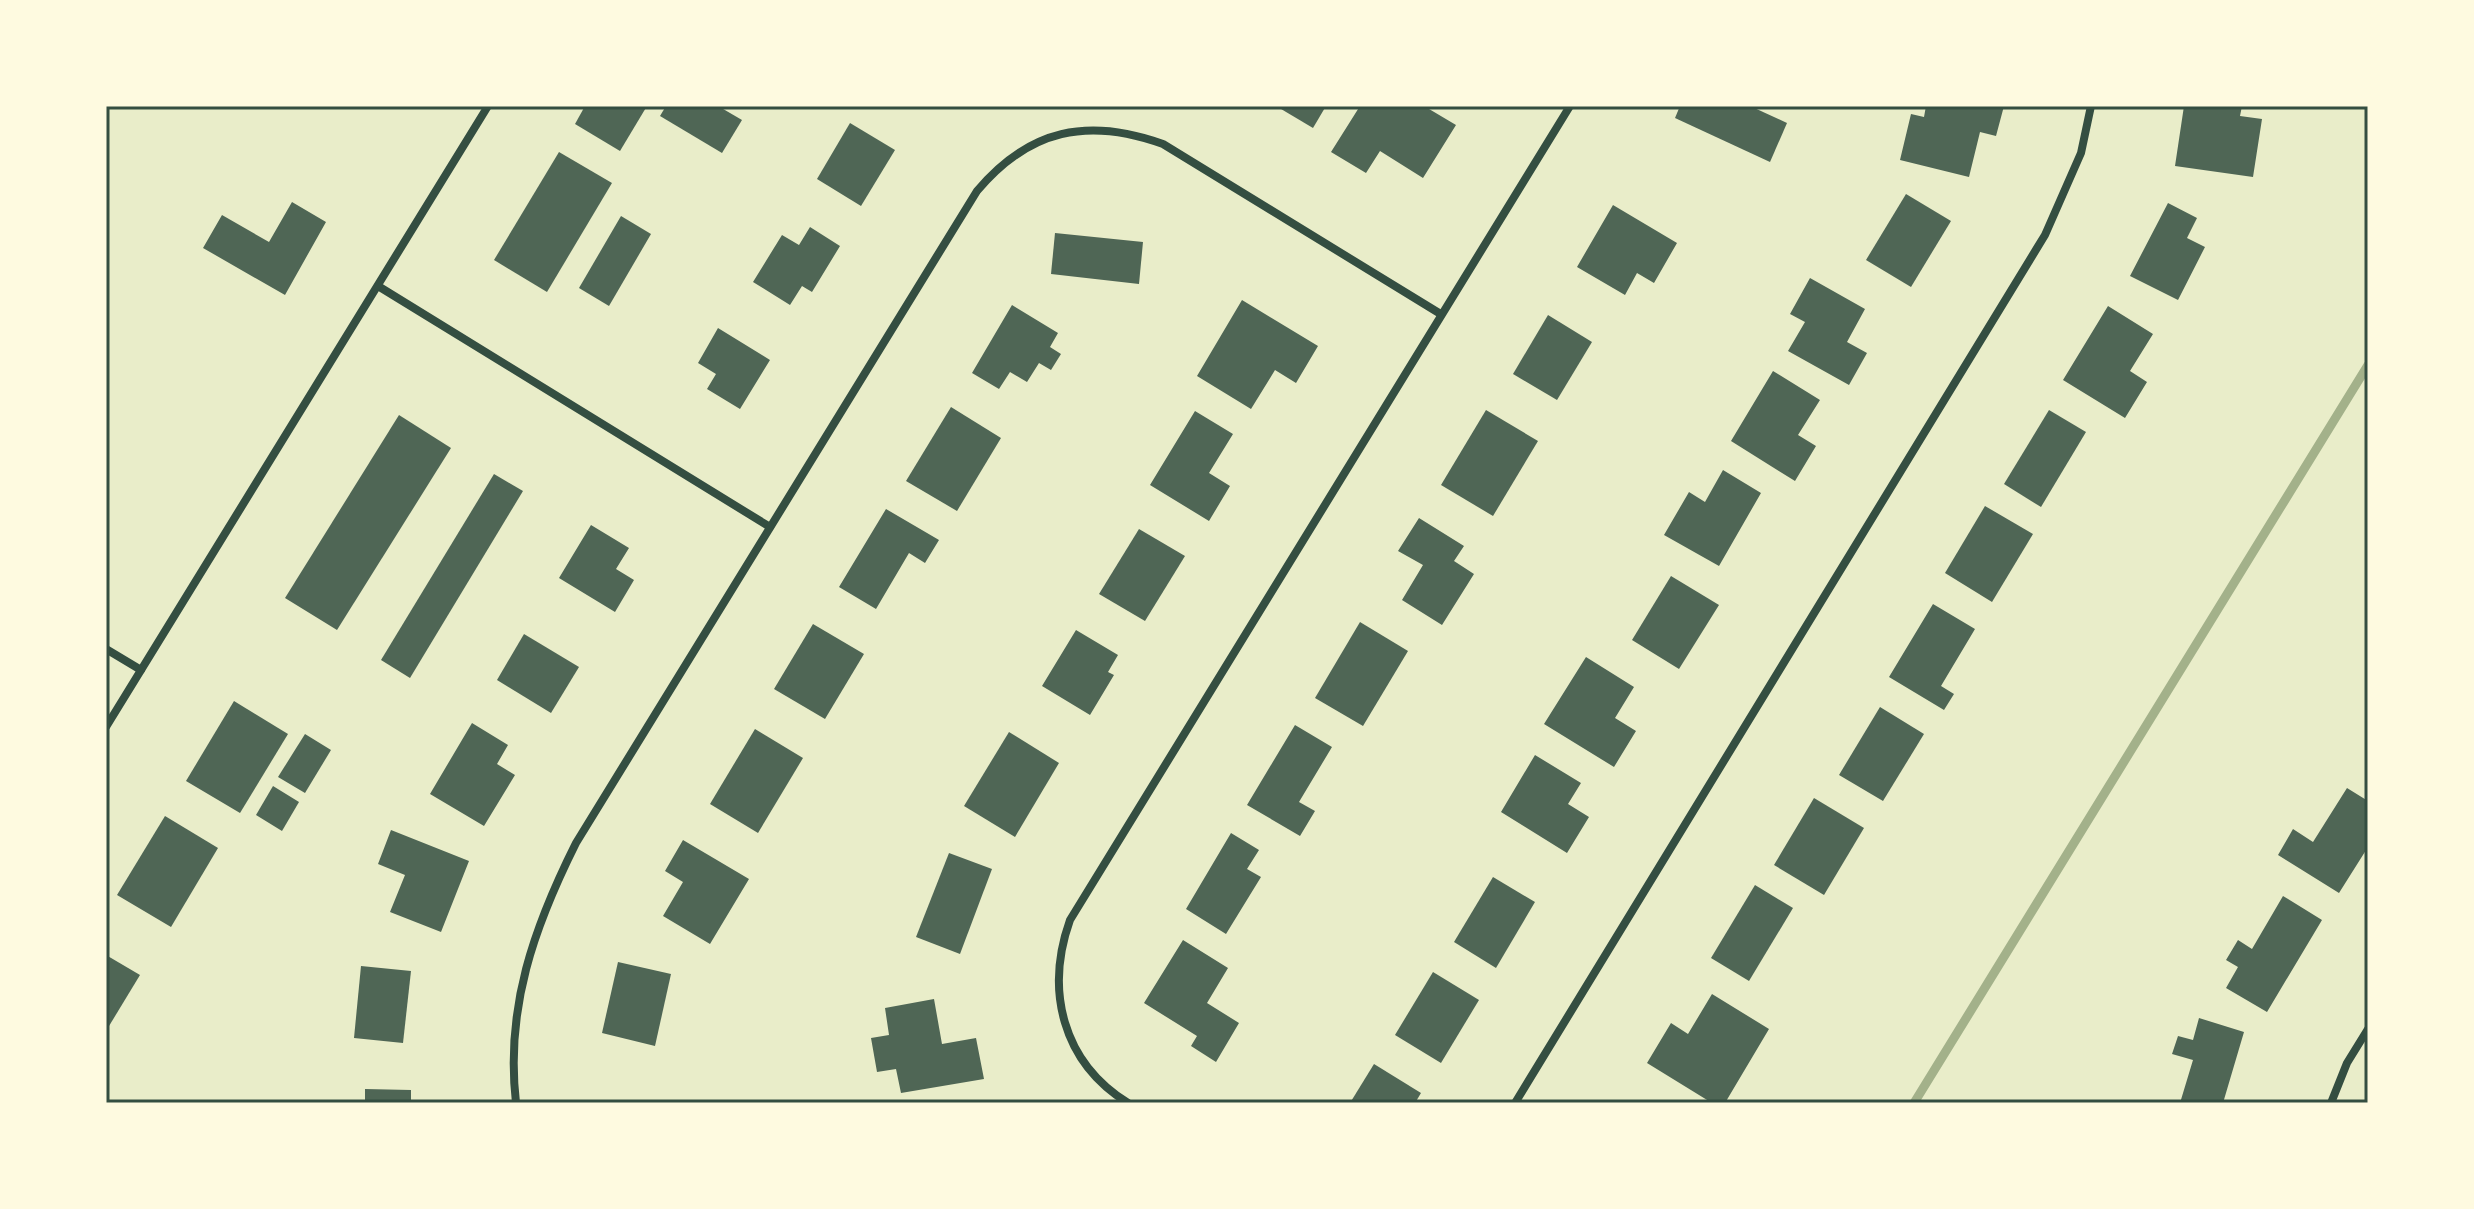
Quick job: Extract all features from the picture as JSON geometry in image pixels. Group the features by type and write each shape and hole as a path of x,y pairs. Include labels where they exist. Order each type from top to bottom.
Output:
{"street":[{"path":"106,727 488,106"},
{"path":"1128,1103 1097,1079 1081,1060 1061,1016 1058,967 1070,920 1439,313 1570,106"},
{"path":"1515,1103 2045,235 2081,153 2091,106"},
{"path":"516,1103 514,1035 519,990 546,904 576,843 977,191 1009,158 1050,136 1096,129 1141,136 1163,144 1439,313"},
{"path":"378,286 770,527"},
{"path":"106,649 141,670"},
{"path":"2331,1103 2347,1063 2368,1029"}],"building":[{"path":"585,106 647,106 620,151 575,124"},
{"path":"666,106 718,106 742,120 722,153 660,116"},
{"path":"1276,106 1326,106 1313,128"},
{"path":"1360,106 1424,106 1456,125 1423,178 1380,151 1366,173 1331,152"},
{"path":"1680,106 1750,106 1787,123 1770,162 1675,118"},
{"path":"1926,106 2004,106 1996,136 1980,132 1969,177 1900,160 1911,114 1924,117"},
{"path":"2184,106 2242,106 2240,116 2262,119 2253,177 2175,166"},
{"path":"850,123 895,150 861,206 817,179"},
{"path":"559,152 612,183 547,292 494,260"},
{"path":"1906,194 1951,221 1911,287 1866,260"},
{"path":"292,202 326,222 285,295 203,248 222,215 269,242"},
{"path":"2168,203 2197,218 2187,238 2205,247 2178,300 2130,276"},
{"path":"1613,205 1677,243 1654,283 1637,273 1625,295 1577,267"},
{"path":"621,216 651,234 609,306 579,288"},
{"path":"810,227 840,246 812,292 802,286 790,305 753,282 782,235 799,245"},
{"path":"1055,233 1143,242 1139,284 1051,274"},
{"path":"1810,278 1865,309 1847,342 1867,353 1849,385 1788,351 1805,322 1790,314"},
{"path":"1242,300 1318,346 1296,383 1275,370 1251,409 1197,376"},
{"path":"1012,305 1058,333 1050,347 1061,354 1051,370 1039,363 1027,382 1010,372 999,389 972,373"},
{"path":"2108,306 2153,334 2130,371 2147,382 2125,418 2063,380"},
{"path":"1548,315 1592,342 1557,400 1513,374"},
{"path":"718,328 770,360 740,409 707,389 716,374 698,363"},
{"path":"1773,371 1820,400 1798,435 1816,446 1795,481 1731,441"},
{"path":"951,407 1001,438 957,511 906,481"},
{"path":"1486,410 1538,441 1493,516 1441,485"},
{"path":"2049,410 2086,432 2041,507 2004,484"},
{"path":"1195,411 1233,434 1209,473 1230,486 1209,521 1150,485"},
{"path":"399,415 451,448 337,630 285,598"},
{"path":"1723,470 1761,493 1719,566 1664,535 1689,492 1705,502"},
{"path":"494,474 523,491 410,678 381,660"},
{"path":"1985,506 2033,534 1992,602 1945,573"},
{"path":"886,509 939,540 925,563 909,553 876,609 839,587"},
{"path":"1419,518 1464,546 1454,561 1474,574 1442,625 1402,600 1423,565 1398,551"},
{"path":"591,525 629,548 616,569 634,580 615,612 559,578"},
{"path":"1139,529 1185,556 1145,621 1099,594"},
{"path":"1671,576 1719,605 1679,669 1632,640"},
{"path":"1933,604 1975,629 1941,686 1954,694 1944,710 1889,677"},
{"path":"1360,622 1408,651 1363,726 1315,698"},
{"path":"813,624 864,654 825,719 774,689"},
{"path":"1076,630 1118,655 1108,672 1114,675 1090,715 1042,686"},
{"path":"524,634 579,667 551,713 497,680"},
{"path":"1586,657 1634,687 1615,718 1636,731 1614,767 1544,724"},
{"path":"234,701 288,734 240,813 186,781"},
{"path":"1880,707 1924,734 1883,801 1839,775"},
{"path":"472,723 508,745 497,764 515,775 484,826 430,794"},
{"path":"1295,725 1332,747 1299,802 1315,811 1300,836 1247,805"},
{"path":"755,729 803,758 758,833 710,804"},
{"path":"1009,732 1059,763 1015,837 964,806"},
{"path":"305,734 331,750 305,793 278,777"},
{"path":"1535,755 1581,783 1568,804 1589,817 1567,853 1501,812"},
{"path":"273,786 299,802 282,831 256,815"},
{"path":"2347,788 2368,801 2368,847 2339,893 2278,855 2293,829 2313,842"},
{"path":"1814,798 1864,828 1824,895 1774,865"},
{"path":"165,816 218,848 171,927 117,895"},
{"path":"391,830 469,861 441,932 390,912 405,875 378,864"},
{"path":"1231,833 1259,850 1247,869 1261,877 1226,934 1186,909"},
{"path":"683,840 749,879 710,944 663,916 683,882 665,871"},
{"path":"949,853 992,869 960,954 916,937"},
{"path":"1493,877 1535,902 1496,968 1454,942"},
{"path":"1755,885 1793,908 1749,981 1711,958"},
{"path":"2283,896 2322,920 2267,1012 2226,988 2238,967 2226,960 2238,940 2252,949"},
{"path":"1183,940 1228,968 1207,1003 1239,1023 1216,1062 1191,1046 1197,1036 1144,1003"},
{"path":"106,955 140,975 106,1031"},
{"path":"618,962 671,974 655,1046 602,1033"},
{"path":"361,966 411,971 403,1043 354,1038"},
{"path":"1433,972 1479,1000 1441,1063 1395,1035"},
{"path":"1712,994 1769,1029 1725,1103 1712,1103 1647,1063 1671,1023 1688,1034"},
{"path":"934,999 942,1044 976,1038 984,1079 901,1093 896,1069 877,1072 871,1038 889,1035 885,1008"},
{"path":"2199,1018 2244,1032 2223,1103 2180,1103 2193,1060 2172,1054 2178,1036 2193,1040"},
{"path":"1374,1064 1421,1093 1415,1103 1350,1103"},
{"path":"365,1089 411,1090 411,1103 365,1103"}],"waterway":[{"path":"1914,1103 2368,365"}]}
